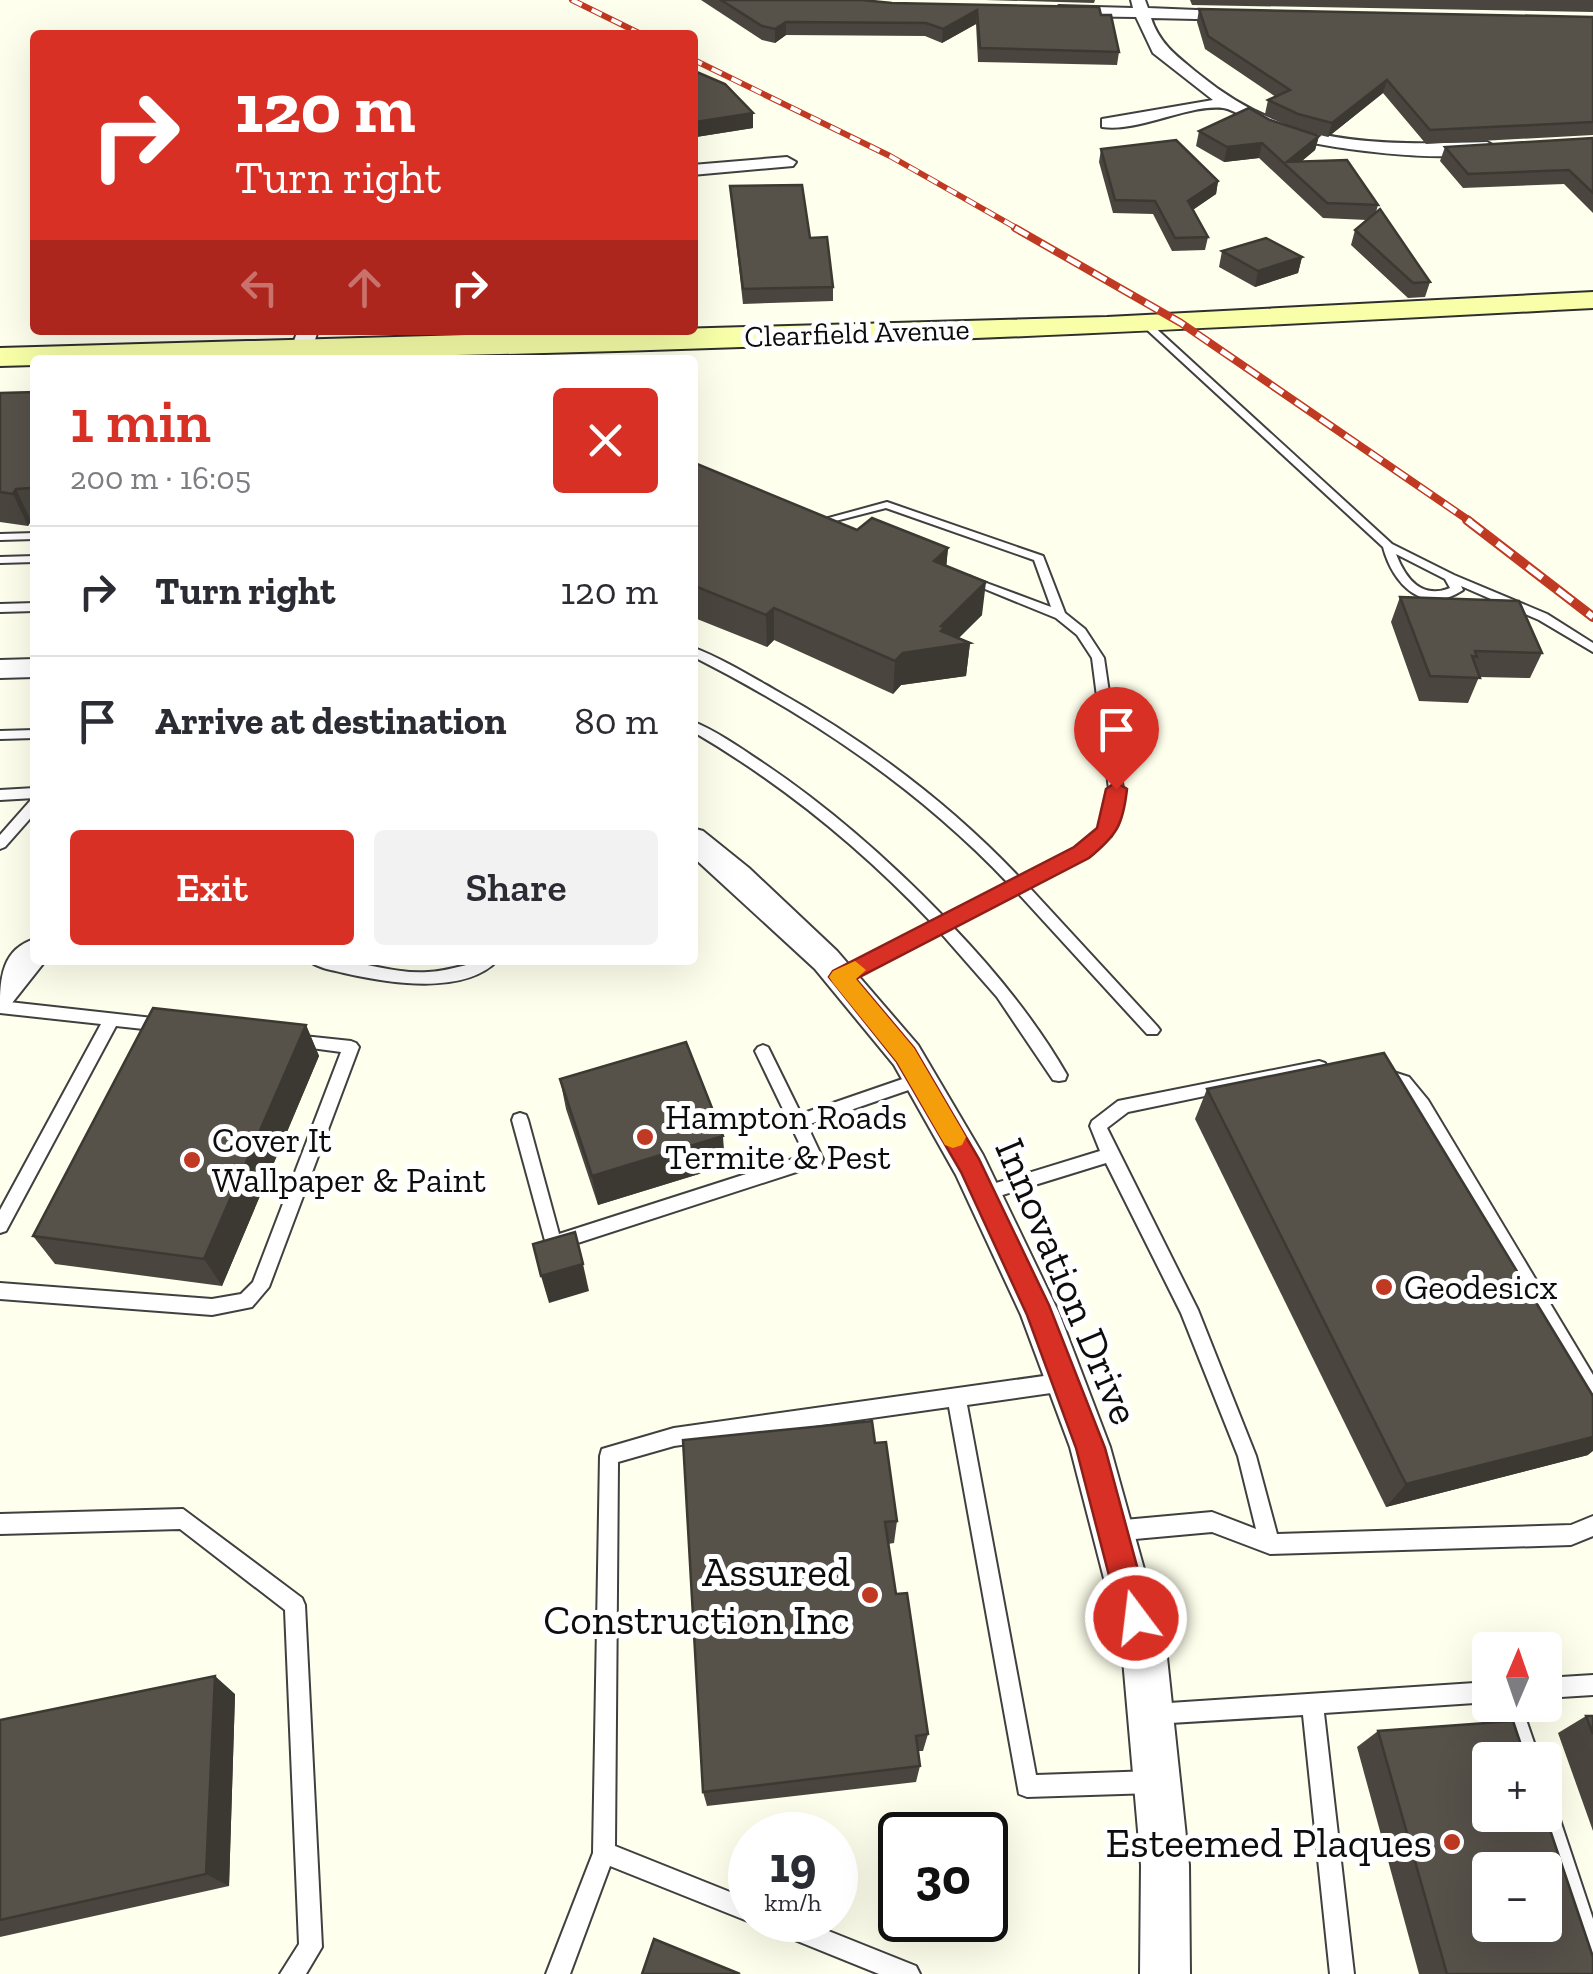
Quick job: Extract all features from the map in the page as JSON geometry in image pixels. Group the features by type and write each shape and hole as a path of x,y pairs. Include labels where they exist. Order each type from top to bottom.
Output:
{"street":[{"path":"1045,11 1140,6 1256,15"},
{"path":"1140,6 1159,50 1269,128 1331,146 1382,150 1497,146"},
{"path":"1108,123 1230,102"},
{"path":"698,169 787,162"},
{"name":"Clearfield Avenue","path":"76,355 1147,325 1593,300"},
{"name":"Clearfield Avenue","path":"0,358 30,357"},
{"path":"0,669 30,668"},
{"name":"Innovation Drive","path":"698,844 738,876 841,977 906,1055 983,1194 1040,1314 1090,1448 1144,1648 1164,1865 1166,1974"},
{"path":"0,994 30,958"}],"lane":[{"path":"1147,325 1388,546 1543,617 1593,648"},
{"path":"850,535 815,522 888,505 1039,558 1060,614"},
{"path":"0,537 30,536"},
{"path":"1388,546 1394,571 1410,588 1430,598 1445,597 1457,590 1450,577"},
{"path":"0,560 30,559"},
{"path":"841,977 1082,852 1106,832 1114,812 1116,789 1098,658 1080,632 1060,614 955,575"},
{"path":"1,611 30,608"},
{"path":"698,654 777,693 907,783 950,818 1019,886 1152,1030"},
{"path":"698,729 780,782 943,926 994,983 1059,1075"},
{"path":"0,736 30,734"},
{"path":"0,795 30,794"},
{"path":"0,844 30,810"},
{"path":"337,965 396,979 436,980 467,974 482,965"},
{"path":"0,1007 185,1028"},
{"path":"0,1226 111,1020"},
{"path":"0,1291 212,1307 246,1302 260,1287 351,1047 277,1039"},
{"path":"520,1120 553,1242 814,1159 763,1051"},
{"path":"1270,1544 1247,1456 1190,1310 1098,1126 1124,1106 1311,1068 1343,1066"},
{"path":"1374,1070 1403,1082 1422,1105 1593,1392"},
{"path":"797,1122 920,1080"},
{"path":"983,1194 1110,1155"},
{"path":"558,1974 604,1853 609,1456 674,1437 1066,1382"},
{"path":"956,1397 1026,1786 1156,1782"},
{"path":"0,1524 183,1519 295,1605 310,1948 292,1974"},
{"path":"1112,1532 1212,1522 1270,1544 1571,1534 1593,1526"},
{"path":"1562,1687 1593,1685"},
{"path":"1150,1714 1472,1693"},
{"path":"1312,1704 1342,1974"},
{"path":"1553,1832 1593,1954"},
{"path":"604,1853 728,1902"},
{"path":"828,1942 908,1974"}],"building":[{"path":"721,0 1099,7 1101,15 1111,15 1119,52 980,48 977,10 943,29 926,23 786,22 775,29 762,26"},
{"path":"1199,9 1593,17 1593,122 1430,130 1387,80 1332,123 1298,114 1268,100 1290,90 1208,36"},
{"path":"698,73 725,84 753,113 698,122"},
{"path":"1249,108 1270,120 1319,136 1287,162 1347,160 1378,205 1327,203 1262,143 1227,147 1199,131"},
{"path":"1593,138 1593,193 1569,170 1468,174 1445,147"},
{"path":"1176,140 1218,181 1188,201 1208,237 1175,238 1155,201 1115,200 1101,149"},
{"path":"802,185 810,238 827,237 833,287 743,289 730,186"},
{"path":"1380,209 1430,282 1413,283 1355,230"},
{"path":"1266,238 1302,257 1258,271 1222,251"},
{"path":"30,392 30,488 16,489 13,494 0,492 0,393"},
{"path":"698,464 857,530 872,518 948,548 934,561 986,582 941,626 945,627 941,631 970,643 903,653 895,661 774,608 766,615 698,587"},
{"path":"1400,597 1519,601 1542,653 1475,651 1477,657 1472,656 1480,678 1430,676"},
{"name":"Cover It Wallpaper & Paint","path":"153,1008 306,1025 204,1259 33,1236"},
{"name":"Hampton Roads Termite & Pest","path":"686,1042 723,1136 592,1176 560,1079"},
{"name":"Geodesicx","path":"1384,1053 1593,1396 1593,1437 1406,1484 1207,1089"},
{"path":"575,1232 583,1264 541,1276 533,1244"},
{"path":"872,1421 875,1443 886,1442 897,1521 885,1522 896,1594 907,1593 928,1734 916,1736 920,1766 703,1792 683,1440"},
{"path":"215,1676 206,1874 0,1920 0,1720"},
{"path":"1586,1716 1593,1716 1593,1734"},
{"path":"1513,1722 1520,1742 1472,1742 1472,1832 1551,1832 1558,1852 1472,1852 1472,1942 1562,1942 1562,1865 1593,1957 1593,1974 1447,1974 1378,1731"},
{"path":"654,1939 740,1974 642,1974"}],"railway":[{"path":"572,0 633,30"},
{"path":"698,62 890,156 1020,230"},
{"path":"1015,228 1181,323 1471,522"},
{"path":"1467,520 1593,617"}],"slow traffic":[{"path":"855,970 841,977 906,1055 953,1137"}],"place":[{"name":"Hampton Roads Termite & Pest","path":"645,1137"},
{"name":"Cover It Wallpaper & Paint","path":"192,1160"},
{"name":"Geodesicx","path":"1384,1287"},
{"name":"Assured Construction Inc","path":"870,1595"},
{"name":"Esteemed Plaques","path":"1452,1842"}],"route":[{"path":"1116,789 1114,812 1106,832 1082,852 841,977 906,1055 970,1166 1040,1314 1090,1448 1136,1618"}]}
